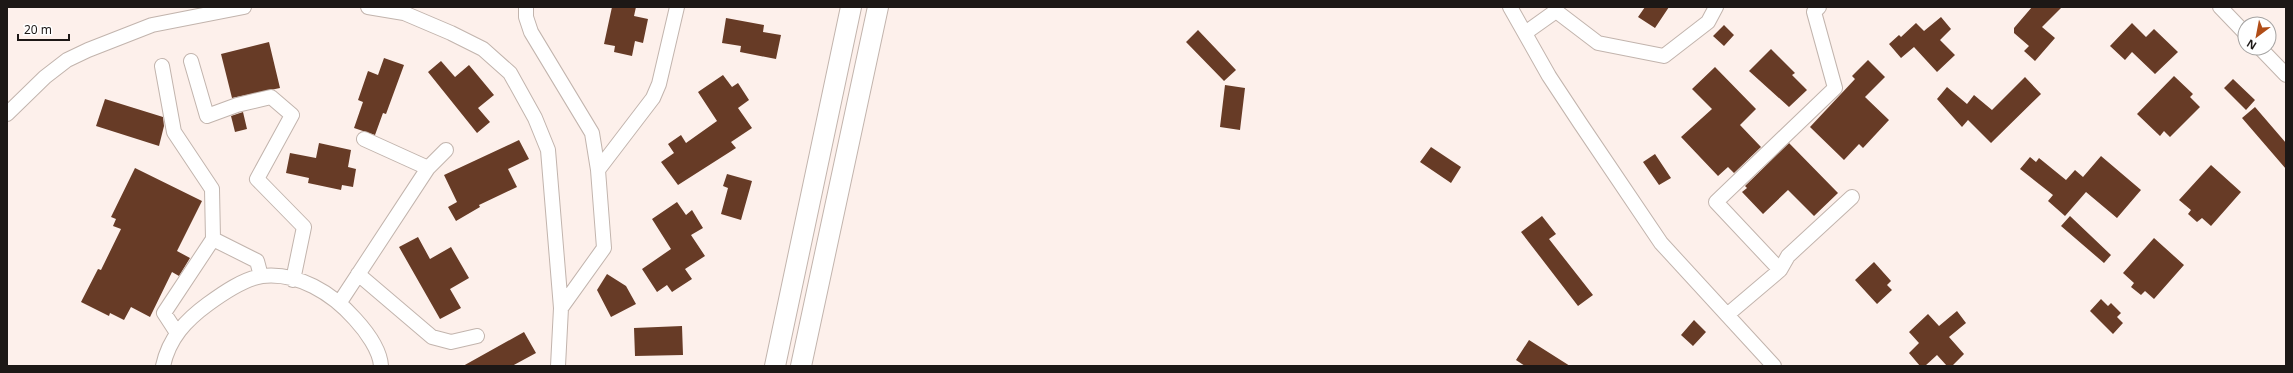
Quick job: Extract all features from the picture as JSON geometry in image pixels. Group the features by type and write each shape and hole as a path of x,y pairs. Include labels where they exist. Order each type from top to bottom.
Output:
{"street":[{"path":"7,114 45,77 66,60 88,50 152,25 244,7"},
{"path":"368,7 404,13 451,33 483,49 510,73 535,118 548,150 561,308 558,366"},
{"path":"526,7 526,17 531,32 592,133 598,170 604,248 561,308"},
{"path":"598,170 653,98 659,84 677,7"},
{"path":"775,366 851,7"},
{"path":"801,366 809,322 878,7"},
{"path":"1510,7 1580,123 1662,243 1774,366"},
{"path":"1525,33 1556,12 1598,43 1664,56 1708,22 1716,7"},
{"path":"1780,270 1716,202 1835,88 1814,12 1819,7"},
{"path":"2220,7 2237,24"},
{"path":"2268,56 2286,75"},
{"path":"190,61 207,116 237,105 271,97 292,115 257,179 304,227 293,280"},
{"path":"162,66 174,132 212,189 213,239 164,313 177,333"},
{"path":"364,139 428,168"},
{"path":"340,302 428,168 446,150"},
{"path":"1727,315 1780,270 1788,256 1852,197"},
{"path":"213,239 257,262 261,276"},
{"path":"358,274 432,336 451,342 477,336"},
{"path":"163,366 177,333 192,316 228,290 261,276 281,276 321,290 340,302 366,331 381,366"},
{"path":"784,318 809,322"}],"building":[{"path":"612,7 636,7 634,16 648,19 643,43 635,41 632,56 614,52 615,46 604,44"},
{"path":"1645,7 1669,7 1655,28 1638,17"},
{"path":"2032,7 2062,7 2042,27 2055,38 2035,61 2024,51 2029,46 2014,33 2014,28"},
{"path":"1941,17 1951,29 1940,40 1955,55 1937,72 1914,47 1901,58 1889,44 1899,35 1901,37 1916,23 1924,31"},
{"path":"726,18 764,25 763,32 781,35 776,59 740,52 741,46 722,43"},
{"path":"2132,23 2146,37 2154,29 2178,52 2155,74 2132,52 2125,60 2110,46"},
{"path":"1724,25 1734,35 1724,46 1713,36"},
{"path":"1198,30 1236,70 1224,81 1186,42"},
{"path":"269,42 280,88 232,98 221,54"},
{"path":"1771,49 1795,73 1792,75 1807,90 1789,107 1749,71"},
{"path":"384,58 404,65 386,114 383,113 375,135 354,128 363,102 358,100 368,71 378,75"},
{"path":"1868,60 1885,77 1865,97 1889,120 1863,148 1859,144 1844,160 1810,127 1855,79 1852,76"},
{"path":"441,61 455,77 469,65 494,95 478,108 490,122 477,133 428,72"},
{"path":"1715,67 1756,109 1740,125 1761,147 1734,173 1728,167 1718,176 1681,137 1712,109 1692,89"},
{"path":"723,75 732,87 738,83 749,100 738,108 752,128 731,142 736,148 678,185 661,162 674,153 668,144 681,135 686,143 717,121 698,92"},
{"path":"2174,76 2193,94 2190,97 2200,107 2170,137 2164,131 2160,136 2137,114"},
{"path":"2025,77 2041,94 1991,143 1968,120 1962,127 1937,99 1947,87 1967,104 1974,95 1992,110"},
{"path":"2233,79 2255,100 2246,110 2224,88"},
{"path":"1225,85 1245,88 1240,130 1220,127"},
{"path":"105,99 163,117 164,126 159,146 96,126"},
{"path":"2255,107 2286,143 2286,169 2242,118"},
{"path":"243,112 247,129 235,132 231,116"},
{"path":"519,140 529,159 508,169 517,187 479,205 480,207 456,221 448,207 457,202 444,175"},
{"path":"319,143 351,150 348,167 356,169 353,187 342,185 341,190 308,183 309,178 286,173 290,153 316,158"},
{"path":"1789,143 1838,193 1814,216 1788,190 1763,214 1742,192 1747,188 1745,186"},
{"path":"1431,147 1461,167 1451,183 1420,162"},
{"path":"1655,154 1671,178 1659,185 1643,162"},
{"path":"2101,156 2141,190 2117,218 2086,192 2065,216 2048,201 2053,195 2020,169 2030,157 2036,162 2039,158 2066,180 2075,170 2083,177"},
{"path":"2211,165 2241,192 2211,226 2202,218 2197,222 2188,214 2191,210 2179,200"},
{"path":"135,168 202,201 177,251 190,258 179,276 172,272 150,317 131,307 124,320 110,313 109,316 81,302 98,269 101,270 121,229 113,226 116,219 111,217"},
{"path":"727,174 752,181 741,220 721,214 728,188 723,186"},
{"path":"677,202 686,215 692,210 703,228 691,235 705,256 685,269 692,279 672,292 667,285 657,292 642,269 671,249 652,219"},
{"path":"1542,216 1556,234 1549,239 1593,295 1578,306 1521,232"},
{"path":"2070,216 2111,255 2104,263 2061,226"},
{"path":"418,237 430,259 451,247 469,278 450,289 461,308 440,319 399,247"},
{"path":"2154,238 2184,265 2154,299 2145,291 2141,295 2131,287 2134,283 2123,273"},
{"path":"1874,262 1891,281 1887,285 1892,290 1877,304 1855,280"},
{"path":"607,274 626,286 636,304 611,317 597,290"},
{"path":"2101,299 2108,306 2111,303 2121,313 2117,317 2123,323 2113,334 2090,311"},
{"path":"1957,311 1966,323 1949,337 1964,354 1952,366 1947,366 1937,355 1925,366 1920,366 1909,353 1919,343 1909,332 1928,314 1939,326"},
{"path":"1694,320 1706,332 1693,346 1681,335"},
{"path":"682,326 683,355 635,356 634,328"},
{"path":"524,332 536,353 512,366 463,366"},
{"path":"1529,340 1570,366 1525,366 1516,360"}]}
